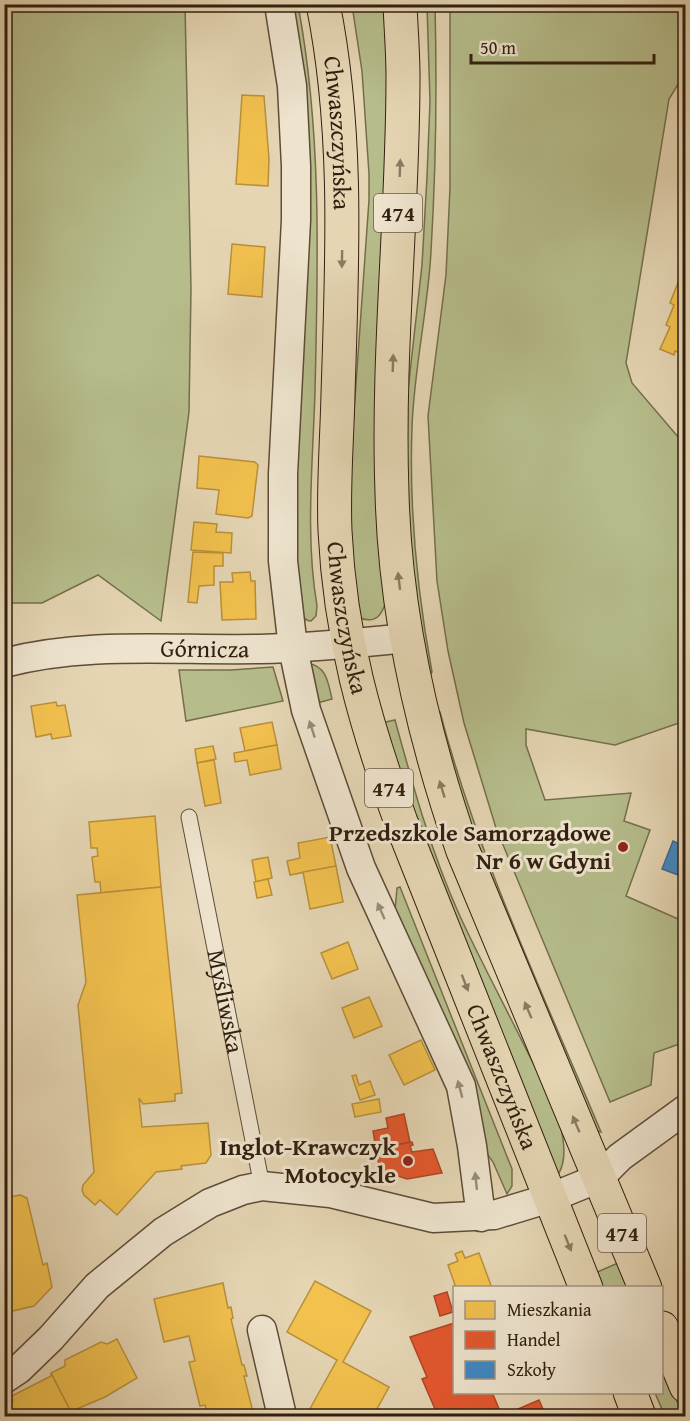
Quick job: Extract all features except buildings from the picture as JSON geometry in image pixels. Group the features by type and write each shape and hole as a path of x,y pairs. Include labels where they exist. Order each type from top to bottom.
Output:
{"main road":[{"name":"Chwaszczyńska","path":"323,4 330,37 340,132 342,263 335,530 341,600 348,644 362,706 380,764 586,1286"},
{"name":"Chwaszczyńska","path":"400,4 403,77 391,453 398,578 407,639 424,725 441,788 463,851 645,1286"},
{"path":"663,1330 686,1386"},
{"path":"631,1394 639,1416"}],"street":[{"path":"279,4 292,86 296,166 283,474 283,550 293,648 306,710 361,867 460,1086 472,1146 481,1217"},
{"name":"Górnicza","path":"4,663 62,651 101,648 293,648 407,639"},
{"path":"4,1379 20,1369 51,1338 97,1286 163,1232 210,1203 243,1190 262,1186 330,1193 433,1218 481,1217 506,1212 550,1198 599,1178 620,1157 686,1109"},
{"path":"262,1330 282,1416"}],"lane":[{"name":"Myśliwska","path":"189,817 262,1186"}],"green space":[{"path":"5,4 185,5 191,289 189,412 161,621 98,575 42,603 5,603"},
{"path":"284,5 298,5 306,53 315,149 317,294 311,553 317,606 316,616 311,621 302,615 297,596"},
{"path":"352,5 387,5 386,601 378,617 370,620 360,618 352,595 350,469 369,174 362,71"},
{"path":"427,5 435,5 434,189 429,273 413,405 411,458 415,550 432,672 430,675 415,597 403,461 404,426 422,265 427,177 430,101"},
{"path":"450,5 685,5 685,73 669,99 626,363 632,383 685,445 685,721 615,745 526,729 526,745 545,800 631,793 624,821 650,830 626,896 685,922 685,1042 654,1053 651,1085 610,1102 496,828 464,723 448,651 437,581 428,416 446,275 450,188"},
{"path":"308,663 319,668 326,676 332,699 317,703"},
{"path":"273,667 283,701 186,721 179,670"},
{"path":"436,712 440,712 455,766 492,872 601,1132 597,1131 468,821"},
{"path":"395,720 423,818 449,891 475,948 543,1082 557,1116 563,1137 564,1152 559,1173 556,1173 411,809 381,723"},
{"path":"400,887 512,1169 512,1186 507,1194 493,1162 481,1145 394,921 397,888"},
{"path":"618,1263 628,1286 601,1286 595,1273"},
{"path":"663,1367 683,1416 665,1416 655,1394 663,1394"}],"place":[{"name":"Przedszkole Samorządowe Nr 6 w Gdyni","path":"623,847"},
{"name":"Inglot-Krawczyk Motocykle","path":"408,1161"}]}
